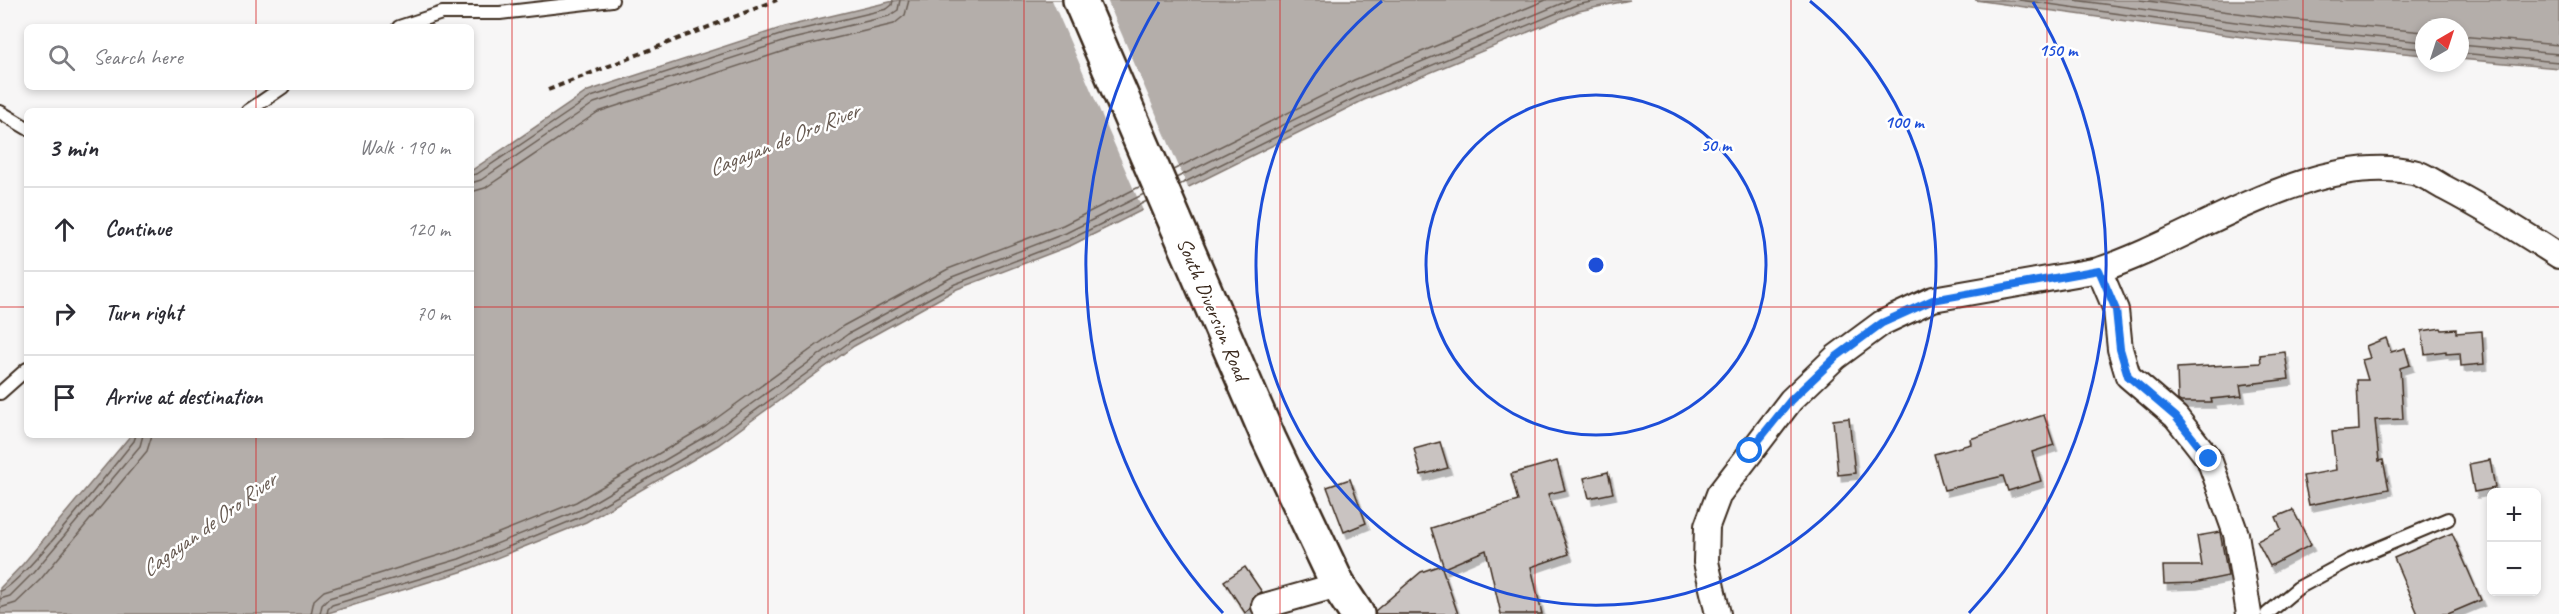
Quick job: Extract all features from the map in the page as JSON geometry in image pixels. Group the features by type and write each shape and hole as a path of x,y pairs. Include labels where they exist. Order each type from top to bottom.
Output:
{"main road":[{"name":"South Diversion Road","path":"1080,0 1269,439 1338,585 1357,614"}],"street":[{"path":"1718,614 1706,562 1707,526 1719,494 1791,400 1836,357 1882,323 1933,300 2099,270 2135,259 2279,190 2359,168 2414,172 2497,215 2559,256"},
{"path":"2099,270 2116,310 2120,349 2128,376 2176,417 2209,459 2236,534 2249,614"},
{"path":"1264,606 1338,585"}],"lane":[{"path":"408,24 442,13 500,14 612,0"},
{"path":"252,108 279,90"},
{"path":"0,112 24,126"},
{"path":"0,393 24,372"},
{"path":"2267,614 2298,588 2348,561 2448,519"}],"path":[{"path":"548,90 777,0"}],"water":[{"name":"Cagayan de Oro River","path":"898,0 1630,0 1579,11 1364,100 1072,245 957,289 854,346 718,445 586,522 464,571 325,614 0,614 0,588 23,564 128,438 474,438 474,169 588,91 784,27"},
{"path":"1975,0 2559,0 2559,68 2469,60 2469,18 2415,18 2415,54 2264,40"}],"pier":[{"path":"1052,0 1107,0 1189,190 1144,213"}],"building":[{"path":"2441,328 2442,330 2456,329 2456,333 2482,331 2484,364 2461,366 2460,353 2446,354 2446,351 2425,354 2422,331"},
{"path":"2386,338 2391,352 2405,348 2410,365 2400,368 2403,419 2375,420 2379,461 2383,460 2389,489 2309,505 2303,476 2336,470 2332,432 2359,430 2357,380 2368,380 2362,360 2370,358 2366,346"},
{"path":"2285,352 2289,379 2240,385 2242,396 2211,399 2212,402 2181,402 2178,400 2177,368 2261,363 2260,355"},
{"path":"2044,415 2054,445 2032,452 2041,481 2008,491 2003,476 1944,490 1934,454 1971,444 1970,439"},
{"path":"1849,418 1855,473 1838,475 1833,420"},
{"path":"1440,442 1448,468 1421,475 1414,449"},
{"path":"2490,460 2495,488 2474,492 2469,464"},
{"path":"1557,461 1565,490 1548,494 1569,554 1531,567 1542,614 1501,614 1486,550 1444,568 1431,528 1518,501 1511,474"},
{"path":"1608,472 1613,493 1589,498 1584,478"},
{"path":"1350,479 1366,523 1344,532 1327,487"},
{"path":"2293,510 2311,545 2270,566 2257,541 2281,529 2276,517"},
{"path":"2220,532 2228,576 2194,583 2164,584 2163,566 2202,566 2197,536"},
{"path":"2452,533 2481,600 2448,614 2418,614 2394,558"},
{"path":"1441,565 1458,614 1376,614 1375,611 1421,572"},
{"path":"1245,567 1262,592 1253,597 1250,609 1245,613 1224,581"}],"route":[{"path":"1750,451 1791,400 1836,357 1882,323 1933,300 2099,270 2116,310 2120,349 2128,376 2176,417 2209,459"}]}
